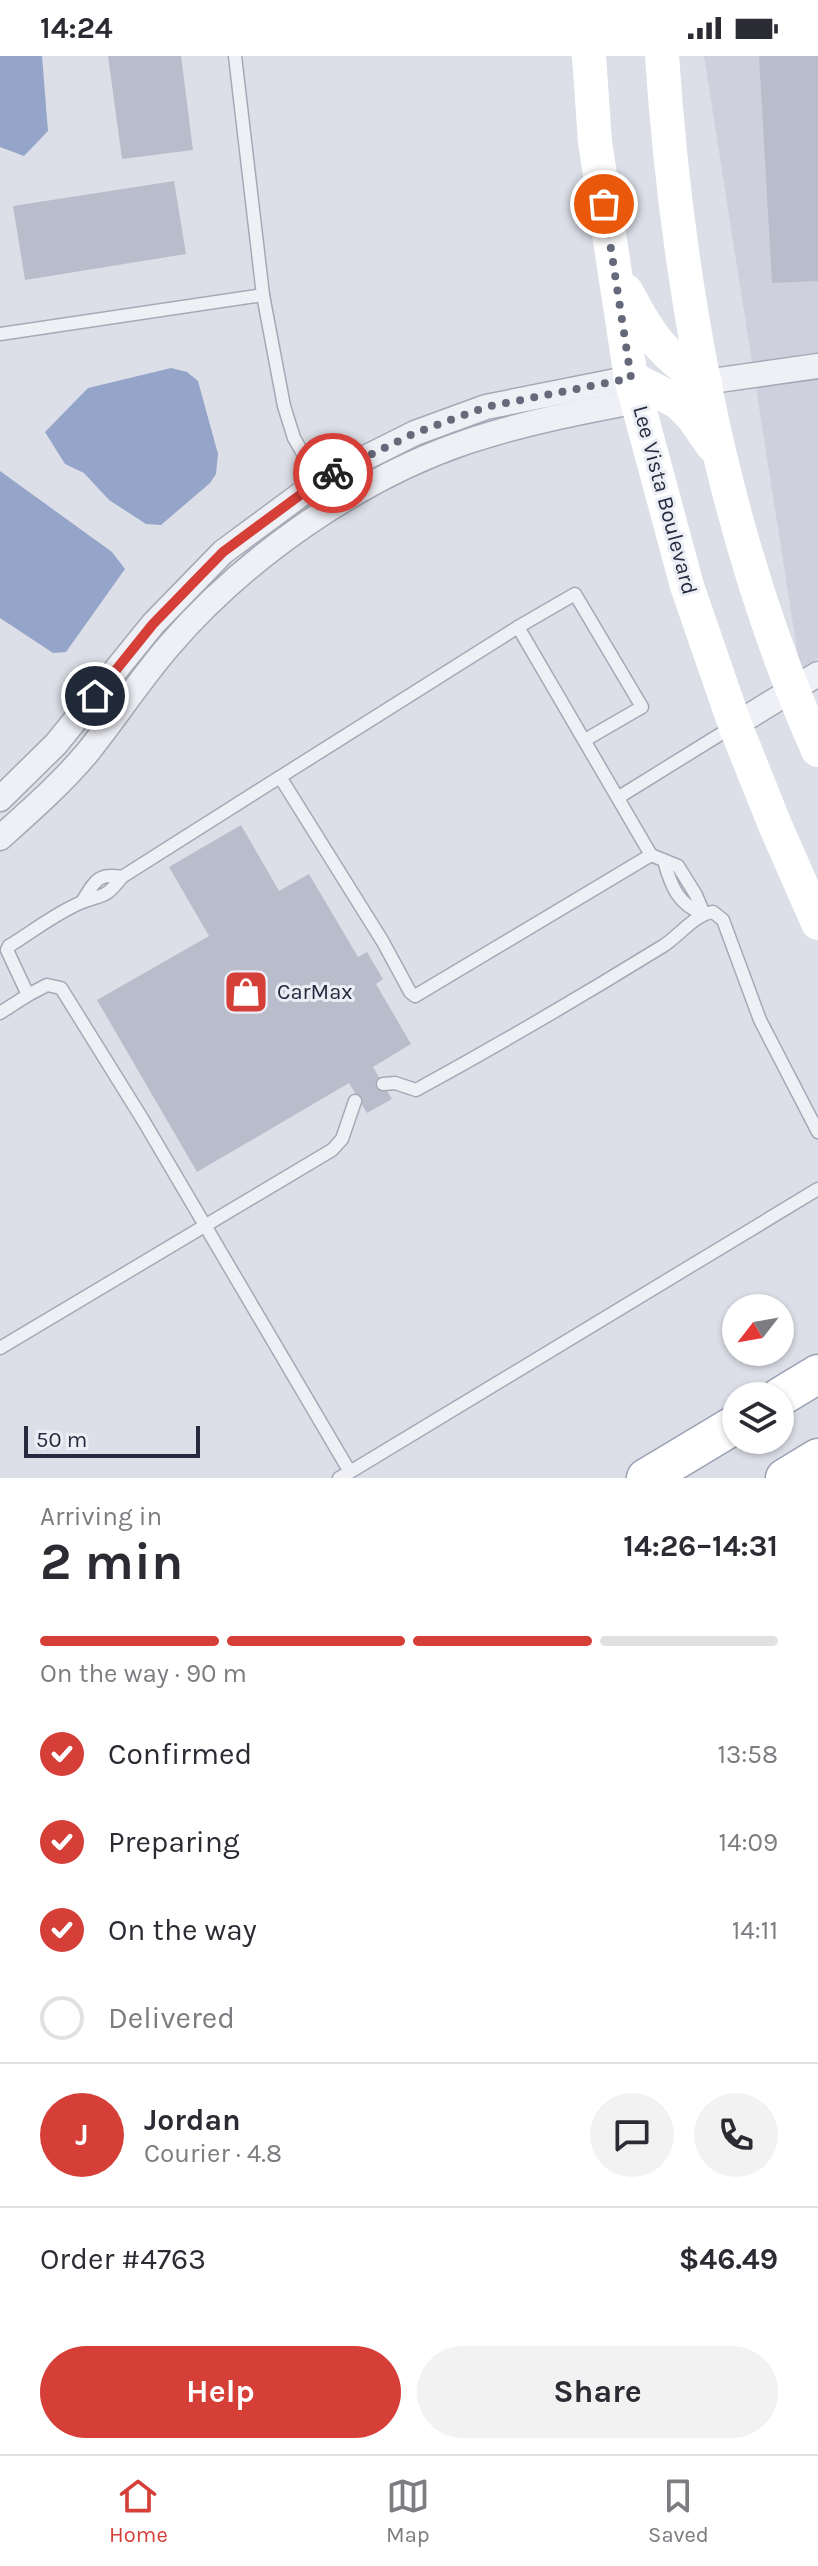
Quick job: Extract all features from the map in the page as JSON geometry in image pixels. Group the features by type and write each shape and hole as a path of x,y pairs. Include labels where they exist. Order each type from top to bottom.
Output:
{"main road":[{"path":"794,1389 818,1374"},
{"path":"646,1478 722,1432"},
{"path":"785,1478 818,1458"}],"street":[{"name":"Lee Vista Boulevard","path":"589,56 595,142 634,390 687,586 735,725 818,923"},
{"path":"662,56 667,135 681,251 718,453 747,555 805,682 818,750"},
{"path":"613,265 648,333 681,367 705,382 818,366"},
{"path":"0,799 56,744 153,624 223,552 319,481 415,433 486,407 634,390 678,402 718,453"},
{"path":"0,838 84,756 169,646 238,578 321,513 391,475 465,442 555,417 634,390"},
{"path":"735,725 805,682"}],"lane":[{"path":"235,56 263,295 284,406 294,438 319,481"},
{"path":"0,334 263,295"},
{"path":"28,995 7,950 9,946 82,902 97,900 122,877 575,594 642,707 585,740"},
{"path":"518,627 651,855 664,861 671,884 688,909 704,914"},
{"path":"619,797 735,725"},
{"path":"280,777 415,996 651,855"},
{"path":"383,1084 395,1083 416,1090 546,1018 668,942 704,914 713,912 723,920 760,1020 818,1132"},
{"path":"0,1013 47,985 61,988 205,1225 344,1475 818,1189"},
{"path":"0,1348 337,1146 355,1101"}],"shaded area":[{"path":"704,56 818,56 818,658 800,669"}],"water":[{"path":"0,56 42,56 48,131 24,156 0,147"},
{"path":"171,368 187,372 198,381 218,454 216,474 210,483 161,525 146,524 109,500 84,473 65,464 45,432 88,388"},
{"path":"0,471 112,552 125,569 66,652 53,653 0,618"}],"building":[{"path":"108,56 181,56 193,150 122,159"},
{"path":"759,56 818,56 818,281 772,283"},
{"path":"174,181 186,254 25,280 13,206"},
{"name":"CarMax","path":"241,825 279,891 309,874 358,957 367,952 383,979 376,984 411,1044 373,1067 392,1099 367,1113 349,1083 197,1172 97,1000 209,936 169,867"}],"way so far":[{"path":"333,473 415,433 486,407 631,378 604,204"}],"place":[{"name":"CarMax","path":"246,992"}],"route":[{"path":"95,696 153,624 223,552 333,473"}]}
